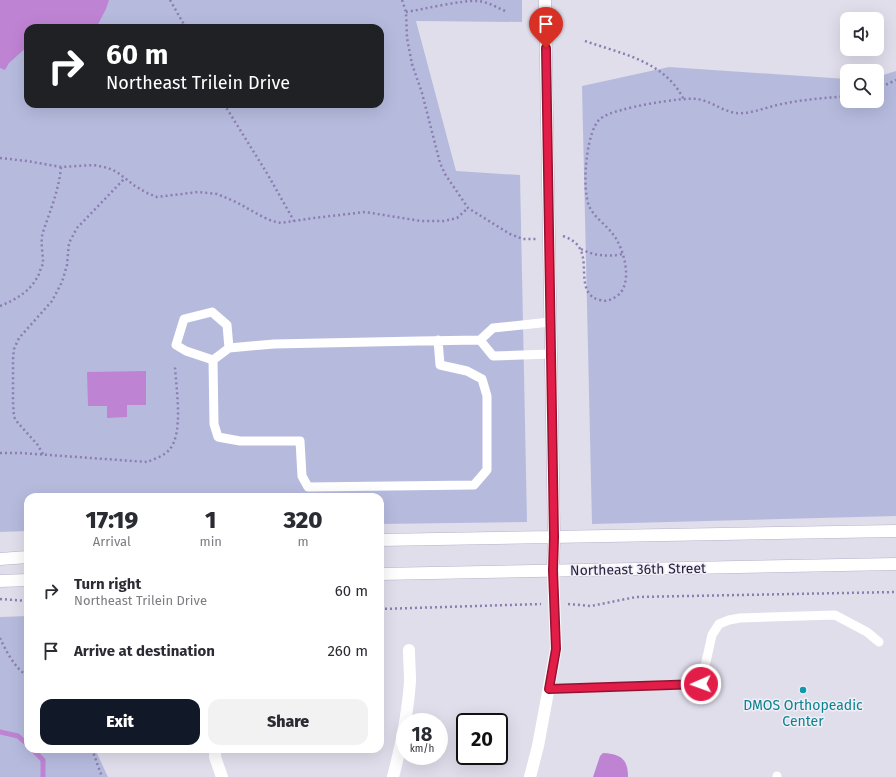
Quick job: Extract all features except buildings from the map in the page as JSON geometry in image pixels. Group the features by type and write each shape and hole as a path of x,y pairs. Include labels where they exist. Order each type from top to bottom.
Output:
{"main road":[{"path":"530,777 538,746 556,649 553,570 554,537 545,0"},
{"path":"384,540 896,531"},
{"path":"0,559 24,557"},
{"name":"Northeast 36th Street","path":"384,574 896,564"},
{"path":"0,581 24,580"},
{"path":"393,777 406,714 410,682 409,650"},
{"path":"215,753 222,777"}],"lane":[{"path":"213,360 186,351 176,345 184,319 212,312 227,325 229,348"},
{"path":"213,360 229,348 282,344 480,340 493,328 550,322"},
{"path":"213,360 214,424 218,437 240,441 300,442 302,476 308,486 474,485 487,470 487,396 482,379 467,371 440,365 438,340"},
{"path":"480,340 493,356 551,354"},
{"path":"549,689 701,684 712,635 719,624 740,618 835,615 867,632 879,642"}],"path":[{"path":"170,0 184,24"},
{"path":"402,0 406,12 407,38 412,64 422,93 440,163 445,174 468,208 505,231 523,239 533,240 563,236 571,239 587,253 605,256 622,254"},
{"path":"406,12 453,3 476,1 484,2 505,11"},
{"path":"585,41 642,60 654,67 680,91 684,100"},
{"path":"884,86 896,80"},
{"path":"581,249 584,257 585,287 588,293 598,300 610,300 621,293 625,285 626,264 613,234 594,213 590,206 586,187 586,164 592,132 599,120 609,114 667,101 698,99 733,113 741,114 787,102 840,97"},
{"path":"226,108 268,175 294,222"},
{"path":"0,158 61,167 94,165 108,168 147,193 158,197 198,192 217,194 272,221 281,223 365,212 421,222 444,221 457,218 468,208"},
{"path":"0,306 25,293 35,283 43,265 42,234 50,216 60,180 61,167"},
{"path":"43,454 37,444 14,417 12,359 14,349 19,338 52,301 62,282 67,265 69,243 77,228 125,178"},
{"path":"0,453 43,454 147,462 159,457 169,450 176,438 177,422 175,367"},
{"path":"384,609 555,603 591,606 636,597 896,592"},
{"path":"0,599 24,601"},
{"path":"0,638 9,656 24,674"},
{"path":"93,753 102,777"}],"shaded area":[{"path":"0,0 522,0 522,22 416,21 456,171 520,175 527,522 384,524 384,493 24,493 24,531 0,532"},
{"path":"0,0 109,0 98,24 24,24 24,50 9,63 5,70 0,68"},
{"path":"669,67 840,79 840,108 884,108 884,75 896,71 896,516 592,524 582,86"},
{"path":"146,371 146,405 127,405 127,417 107,418 107,406 88,406 87,372"},
{"path":"24,616 24,753 97,753 108,777 0,777 0,617"},
{"path":"603,753 619,756 627,766 628,777 593,777 600,756"}],"waterway":[{"path":"0,732 18,736 24,741"},
{"path":"36,753 43,760 43,777"}],"place":[{"name":"DMOS Orthopeadic Center","path":"803,690"}],"route":[{"path":"546,48 554,537 553,570 556,649 549,689 701,684"}]}
